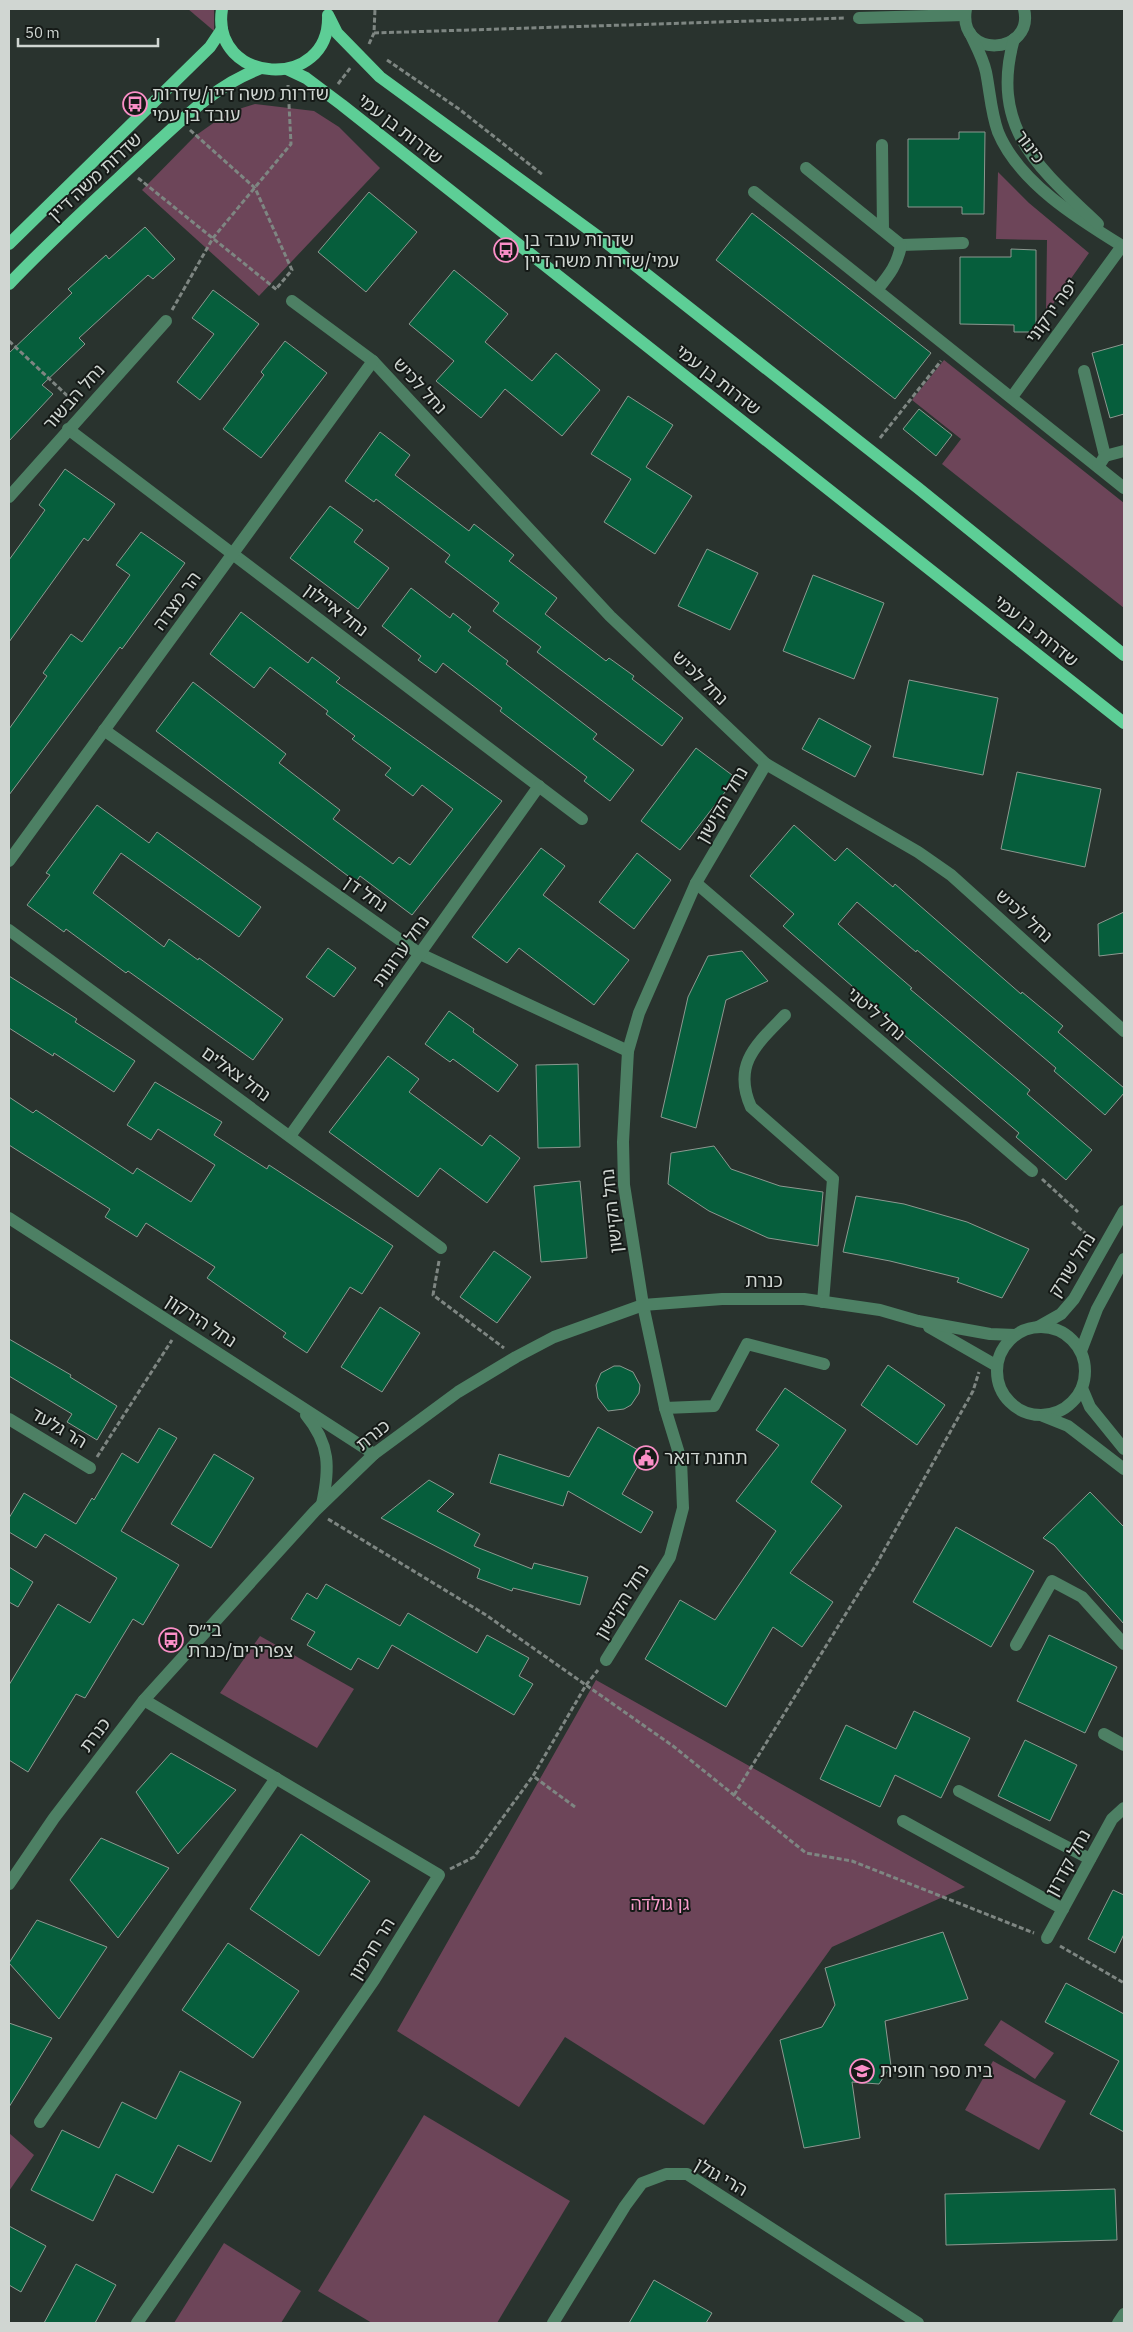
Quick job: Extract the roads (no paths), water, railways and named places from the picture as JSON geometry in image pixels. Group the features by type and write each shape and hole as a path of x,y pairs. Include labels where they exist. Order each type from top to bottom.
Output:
{"main road":[{"name":"שדרות משה דיין","path":"222,9 222,30 235,54 246,63 259,69 287,70"},
{"path":"287,70 303,62 317,51 325,35 328,13"},
{"name":"שדרות בן עמי","path":"328,13 337,33 380,77 603,240 1124,655"},
{"name":"שדרות משה דיין","path":"9,244 210,46 222,30"},
{"name":"שדרות משה דיין","path":"9,284 44,247 205,98 239,78 259,69"},
{"name":"שדרות בן עמי","path":"287,70 306,78 349,111 1124,723"}],"street":[{"name":"כינור","path":"1024,9 1025,22 1014,39 1007,66 1006,88 1008,108 1021,139 1033,157 1054,182 1121,245"},
{"name":"כינור","path":"965,12 970,33 982,57 998,133 1008,150 1044,191 1063,208 1121,245"},
{"path":"859,18 965,12"},
{"path":"970,33 985,44 995,46 1005,44 1014,39"},
{"path":"882,146 883,230"},
{"path":"806,168 901,245 963,243"},
{"path":"754,192 1012,397 1102,462 1124,488"},
{"path":"877,290 895,268 899,259 901,245"},
{"name":"יפה ירקוני","path":"1012,397 1121,245"},
{"name":"נחל לכיש","path":"292,301 373,361 610,616 766,764 918,852 951,875 1124,1031"},
{"name":"נחל הבשור","path":"9,497 166,321"},
{"name":"הר מצדה","path":"9,861 373,361"},
{"path":"1084,371 1102,462"},
{"name":"נחל איילון","path":"68,429 582,819"},
{"path":"1102,462 1124,451"},
{"name":"נחל דן","path":"104,730 420,954 628,1051"},
{"name":"נחל הקישון","path":"606,1660 670,1557 683,1508 681,1460 666,1408 644,1305 624,1185 623,1132 628,1051 639,1012 696,883 766,764"},
{"name":"נחל ערוגות","path":"290,1136 539,786"},
{"name":"נחל ליטני","path":"696,883 1032,1171"},
{"name":"נחל צאלים","path":"9,930 441,1248"},
{"path":"786,1015 760,1040 744,1068 745,1094 751,1107 833,1179 823,1302"},
{"name":"נחל שורק","path":"1038,1327 1062,1314 1074,1299 1124,1211"},
{"name":"נחל הירקון","path":"9,1218 374,1454"},
{"path":"1081,1352 1097,1309 1124,1259"},
{"name":"כנרת","path":"9,1884 54,1818 144,1700 318,1508 374,1454 458,1392 516,1357 554,1337 644,1305 722,1299 804,1299 880,1310 918,1321 990,1334 1015,1335 1038,1327"},
{"name":"כנרת","path":"918,1321 997,1366"},
{"path":"1038,1327 1051,1328 1063,1333 1074,1341 1081,1352 1086,1376 1076,1399 1067,1408 1044,1416"},
{"path":"1015,1335 1000,1354 997,1366 997,1379 1001,1391 1008,1401 1018,1410 1044,1416 1068,1426 1124,1469"},
{"path":"666,1408 714,1406 746,1344 824,1364"},
{"path":"1082,1388 1090,1407 1124,1449"},
{"path":"298,1405 317,1428 326,1452 328,1478 318,1508"},
{"name":"הר גלעד","path":"9,1418 90,1468"},
{"path":"1016,1645 1052,1581 1082,1597 1124,1644"},
{"path":"40,2122 276,1778 144,1700"},
{"path":"1104,1734 1124,1745"},
{"name":"הר חרמון","path":"138,2323 374,1980 439,1875 276,1778"},
{"path":"959,1792 1090,1859"},
{"name":"נחל קדרון","path":"1047,1938 1112,1819 1124,1808"},
{"path":"903,1821 1063,1909"},
{"name":"הרי גולן","path":"553,2323 642,2183 666,2174 688,2174 918,2323"},
{"path":"1118,2323 1124,2314"}],"place":[{"name":"שדרות משה דיין/שדרות עובד בן עמי","path":"135,104"},
{"name":"שדרות עובד בן עמי/שדרות משה דיין","path":"506,250"},
{"name":"תחנת דואר","path":"646,1458"},
{"name":"בי״ס צפרירים/כנרת","path":"171,1640"},
{"name":"בית ספר חופית","path":"862,2071"}],"park label":[{"name":"גן גולדה","path":"660,1904"}]}
